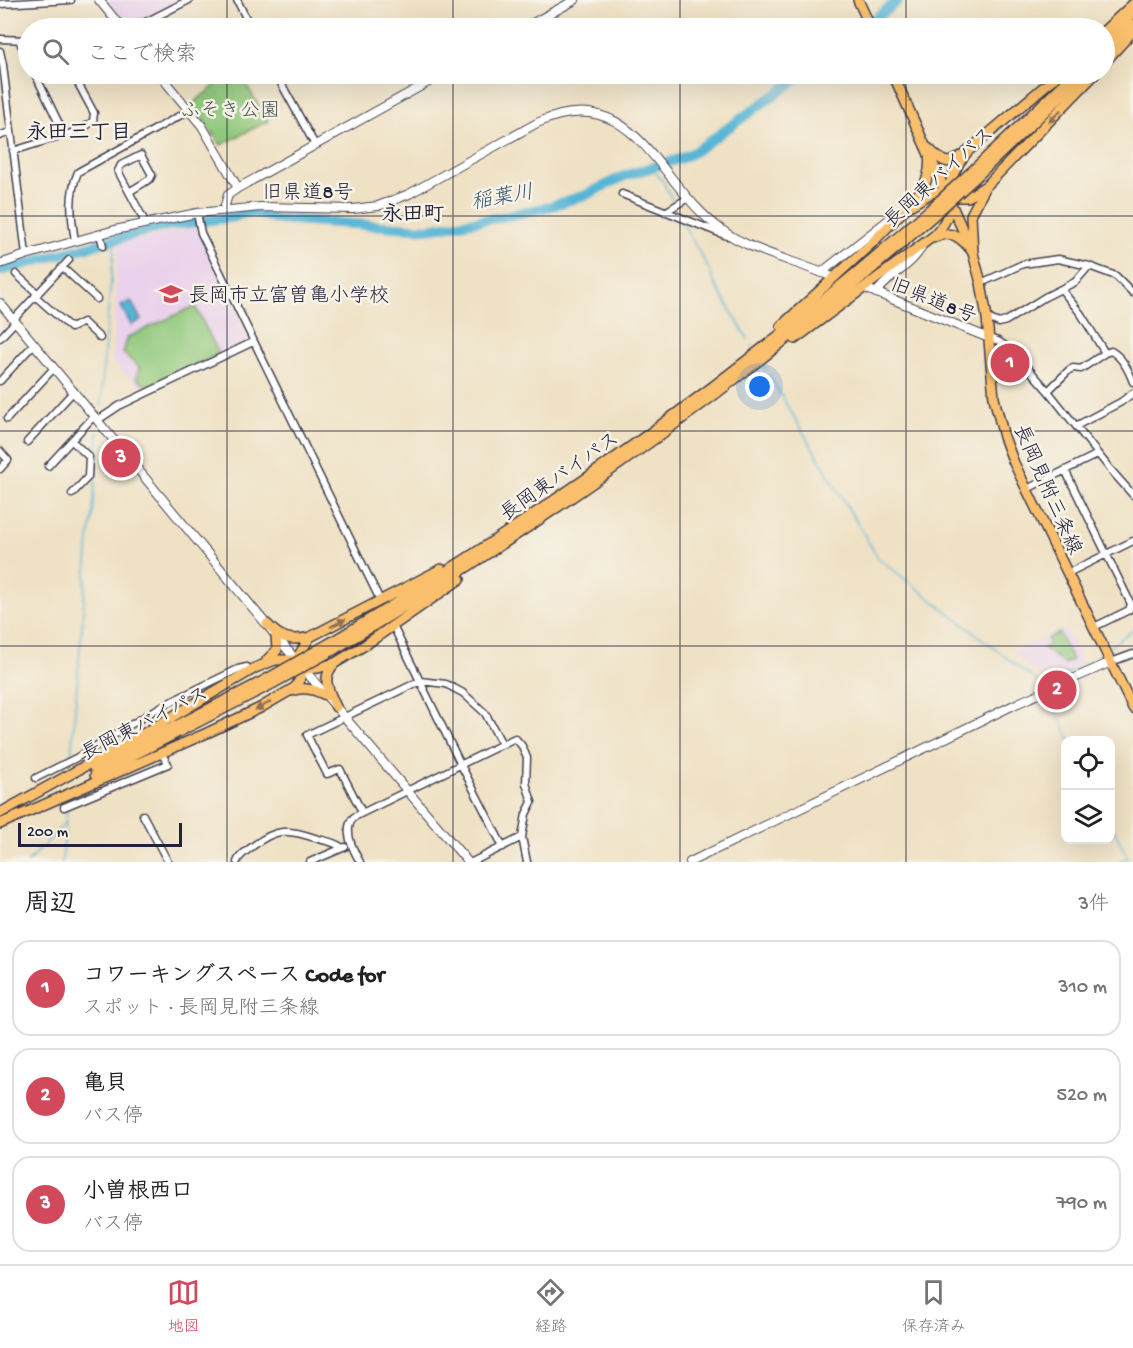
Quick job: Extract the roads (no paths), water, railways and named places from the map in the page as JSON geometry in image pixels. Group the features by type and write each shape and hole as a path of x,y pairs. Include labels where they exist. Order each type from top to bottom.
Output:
{"main road":[{"path":"858,0 866,18"},
{"path":"1115,21 1133,4"},
{"path":"1115,32 1133,13"},
{"path":"1115,42 1133,24"},
{"path":"1115,51 1133,31"},
{"name":"長岡見附三条線","path":"898,84 973,253 987,318 992,387 999,420 1014,463 1133,708"},
{"path":"928,149 937,157 952,162 1047,84"},
{"name":"長岡東バイパス","path":"973,175 1064,84"},
{"name":"長岡東バイパス","path":"0,823 174,737 428,592 630,458 755,364 882,261 930,214 1073,84"},
{"path":"973,253 971,215 975,203 987,185 1085,84"},
{"path":"757,352 770,336 873,243 921,190 928,179 930,164 928,149"},
{"path":"925,243 944,223 951,208 950,182 956,167 967,152"},
{"path":"904,210 926,194 939,192 949,196 968,197 987,185"},
{"name":"長岡東バイパス","path":"332,646 572,489 680,412 930,214"},
{"path":"755,364 783,347 925,243 943,234 952,234 962,240 973,253"},
{"path":"267,624 287,639 298,640 310,637 423,579 572,489"},
{"path":"336,707 327,688 326,679 335,663 415,610 561,505"},
{"path":"253,670 275,653 276,635"},
{"path":"2,812 253,670 275,660 296,660 310,637"},
{"path":"291,691 298,683 304,669 335,663"},
{"name":"長岡東バイパス","path":"2,812 269,682"},
{"path":"0,823 207,733 298,688 311,689 328,696"}],"street":[{"path":"0,4 71,0"},
{"path":"99,0 114,18"},
{"path":"154,18 189,0"},
{"path":"237,0 246,18"},
{"path":"542,18 575,0"},
{"path":"0,39 18,40"},
{"path":"0,51 3,94 11,131 26,255"},
{"path":"40,84 65,135"},
{"path":"13,151 87,127 94,117 78,84"},
{"path":"168,84 211,140 238,188"},
{"path":"281,84 315,145"},
{"path":"224,209 228,195 238,188 425,84"},
{"path":"75,241 70,218 73,202 70,193 78,172 190,110"},
{"name":"旧県道8号","path":"0,264 143,223 197,213 261,207 353,209 378,206 409,194 537,123 558,115 575,112 601,115 620,124 639,139 688,198"},
{"path":"0,136 11,131"},
{"path":"129,192 150,179 152,175 141,155 121,165 118,169 129,192 143,218 143,223"},
{"path":"622,194 832,277"},
{"path":"665,212 688,198 713,224 743,242"},
{"path":"822,272 895,214 904,210"},
{"path":"197,213 201,233 379,598"},
{"path":"100,236 103,246"},
{"path":"876,293 884,282 918,254 925,243"},
{"path":"981,283 1031,261 1058,259 1089,266 1116,276 1133,293"},
{"path":"0,338 69,260"},
{"path":"987,318 1002,323 1075,282 1089,266"},
{"path":"62,267 97,299"},
{"path":"16,274 70,328 83,322 100,338"},
{"name":"旧県道8号","path":"867,289 989,338"},
{"path":"1061,289 1081,314 1105,353"},
{"path":"0,303 296,660 468,862 522,837"},
{"path":"989,338 1012,350 1133,495"},
{"path":"48,466 96,418 254,342"},
{"path":"0,381 34,344"},
{"path":"1048,391 1069,370 1081,369 1111,351 1118,356 1133,382"},
{"path":"7,418 54,368"},
{"path":"27,442 74,391"},
{"path":"1076,426 1133,393"},
{"path":"72,441 89,457 88,477 72,494"},
{"path":"0,451 8,460 0,469"},
{"path":"1027,489 1098,454"},
{"path":"1065,470 1131,608 1094,627"},
{"path":"1068,573 1133,541"},
{"path":"394,628 503,847"},
{"path":"690,862 1008,707 1133,654"},
{"path":"36,778 70,762 143,716 238,669 247,667 253,670"},
{"path":"362,812 340,769 327,774 307,735 420,681 446,684 463,693 485,713 502,744"},
{"path":"143,716 148,726"},
{"path":"360,862 351,845 350,821 362,812 515,738 522,746 527,758 526,783 532,802 526,814 522,837 527,862"},
{"path":"67,805 168,764 163,756"},
{"path":"143,815 168,862"},
{"path":"237,862 239,857 263,838 278,832 301,833 333,842 341,847"},
{"path":"310,862 341,847 351,845"}],"water":[{"path":"131,301 141,320 131,325 121,306"}],"waterway":[{"name":"稲葉川","path":"876,18 899,0"},
{"name":"稲葉川","path":"0,271 142,232 172,225 235,217 246,213 256,213 278,219 427,229 545,208 586,195 624,176 694,152 790,84"},
{"path":"650,167 663,181 674,204"},
{"path":"682,222 710,271 713,281 748,339"},
{"path":"101,406 115,239"},
{"path":"763,365 766,369"},
{"path":"769,375 878,558 1043,686"},
{"path":"71,758 89,539 93,516 98,432"},
{"path":"1108,648 1133,630"},
{"path":"1043,685 1083,666 1102,653"},
{"path":"1048,695 1068,736"},
{"path":"62,862 67,809"},
{"path":"28,862 65,823"},
{"path":"1115,832 1128,858 1119,862"}],"place":[{"name":"長岡市立富曽亀小学校","path":"171,294"},
{"name":"コワーキングスペース Code for","path":"1010,363"},
{"name":"小曽根西口","path":"121,458"},
{"name":"亀貝","path":"1057,690"}],"district":[{"name":"永田三丁目","path":"79,131"},
{"name":"永田町","path":"413,213"}],"park label":[{"name":"ふそき公園","path":"230,109"}]}
